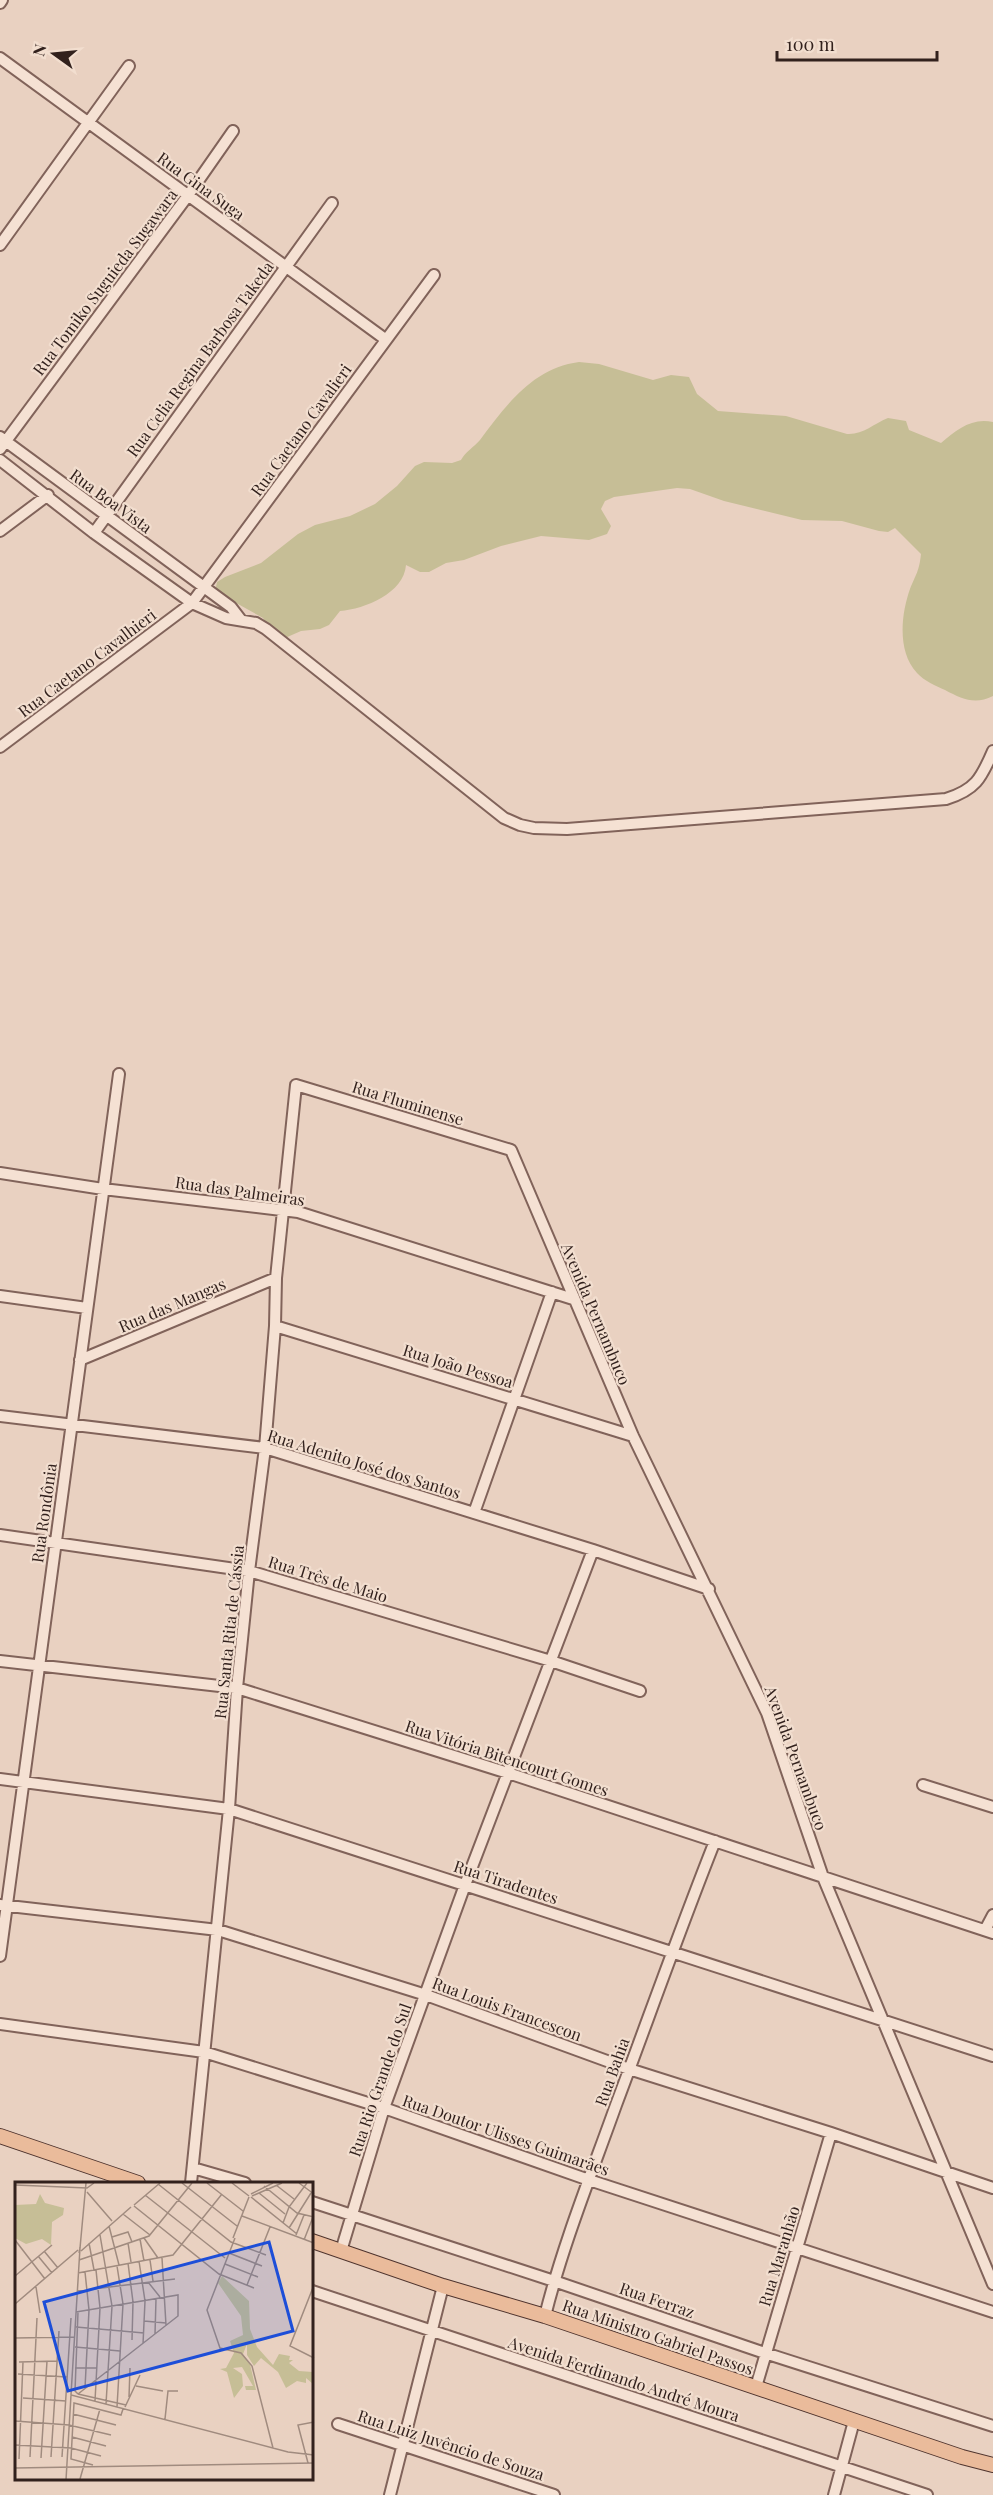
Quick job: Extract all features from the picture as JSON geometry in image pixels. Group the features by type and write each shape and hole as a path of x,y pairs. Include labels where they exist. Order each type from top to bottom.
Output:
{"main road":[{"path":"0,2136 135,2182"},
{"name":"Rua Ministro Gabriel Passos","path":"314,2242 443,2286 545,2316 962,2457 993,2465"},
{"path":"962,2457 993,2456"}],"street":[{"name":"Rua Gina Suga","path":"0,58 385,339"},
{"path":"0,245 129,66"},
{"name":"Rua Tomiko Suguieda Sugawara","path":"2,442 189,194 233,131"},
{"name":"Rua Celia Regina Barbosa Takeda","path":"94,533 332,203"},
{"name":"Rua Caetano Cavalieri","path":"192,603 434,275"},
{"name":"Rua Boa Vista","path":"2,442 231,607 241,620"},
{"name":"Rua Boa Vista","path":"0,460 94,533 192,603 226,618 256,623 266,629 504,818 520,825 534,828 567,829 946,799 963,794 973,787 984,771 993,751"},
{"path":"0,531 48,495"},
{"name":"Rua Caetano Cavalhieri","path":"0,747 192,603"},
{"name":"Rua Rondônia","path":"0,1956 3,1905 23,1782 118,1074"},
{"name":"Rua Fluminense","path":"296,1085 511,1150"},
{"name":"Rua Santa Rita de Cássia","path":"191,2182 218,1930 237,1688 265,1448 275,1326 276,1278 296,1085"},
{"name":"Avenida Pernambuco","path":"511,1150 633,1436 767,1713 823,1877 993,2284"},
{"name":"Rua das Palmeiras","path":"0,1173 283,1212 298,1212 573,1299"},
{"name":"Rua das Mangas","path":"80,1360 276,1278"},
{"path":"474,1513 552,1292"},
{"path":"0,1296 87,1308"},
{"name":"Rua João Pessoa","path":"275,1326 633,1436"},
{"name":"Rua Adenito José dos Santos","path":"0,1416 265,1448 593,1550 709,1589"},
{"name":"Rua Três de Maio","path":"0,1535 56,1541 249,1571 551,1661 640,1691"},
{"name":"Rua Rio Grande do Sul","path":"341,2251 350,2213 384,2108 465,1885 593,1550"},
{"name":"Rua Vitória Bitencourt Gomes","path":"0,1661 237,1688 508,1773 989,1932"},
{"name":"Rua Tiradentes","path":"0,1779 229,1809 993,2056"},
{"path":"923,1785 993,1807"},
{"name":"Rua Bahia","path":"545,2316 554,2281 589,2180 671,1952 715,1841"},
{"name":"Rua Louis Francescon","path":"3,1905 218,1930 426,1995 629,2069 831,2133 993,2188"},
{"path":"989,1932 993,1915"},
{"name":"Rua Doutor Ulisses Guimarães","path":"0,2024 204,2052 384,2108 589,2180 993,2312"},
{"name":"Rua Maranhão","path":"756,2387 831,2133"},
{"path":"194,2168 241,2182"},
{"name":"Rua Ferraz","path":"314,2203 765,2353 993,2426"},
{"path":"390,2495 443,2286"},
{"name":"Avenida Ferdinando André Moura","path":"314,2292 927,2495"},
{"path":"834,2495 854,2421"},
{"name":"Rua Luiz Juvêncio de Souza","path":"338,2424 554,2495"}],"shaded area":[{"path":"579,362 599,364 653,380 671,375 689,377 697,394 718,411 786,416 847,434 863,431 888,418 906,421 909,430 941,443 971,423 993,422 993,696 980,700 963,698 927,681 911,664 904,644 904,610 921,554 895,528 888,532 842,521 802,520 724,501 690,489 677,488 614,497 605,501 601,509 611,526 607,534 589,540 541,536 501,546 464,560 446,563 429,572 420,572 406,565 404,575 398,584 382,598 361,607 340,611 329,625 320,629 301,631 285,638 268,626 263,618 238,604 221,599 215,592 217,582 261,563 298,534 315,525 350,516 375,504 397,486 415,466 424,462 452,463 461,460 500,414 534,380 563,366"}]}
